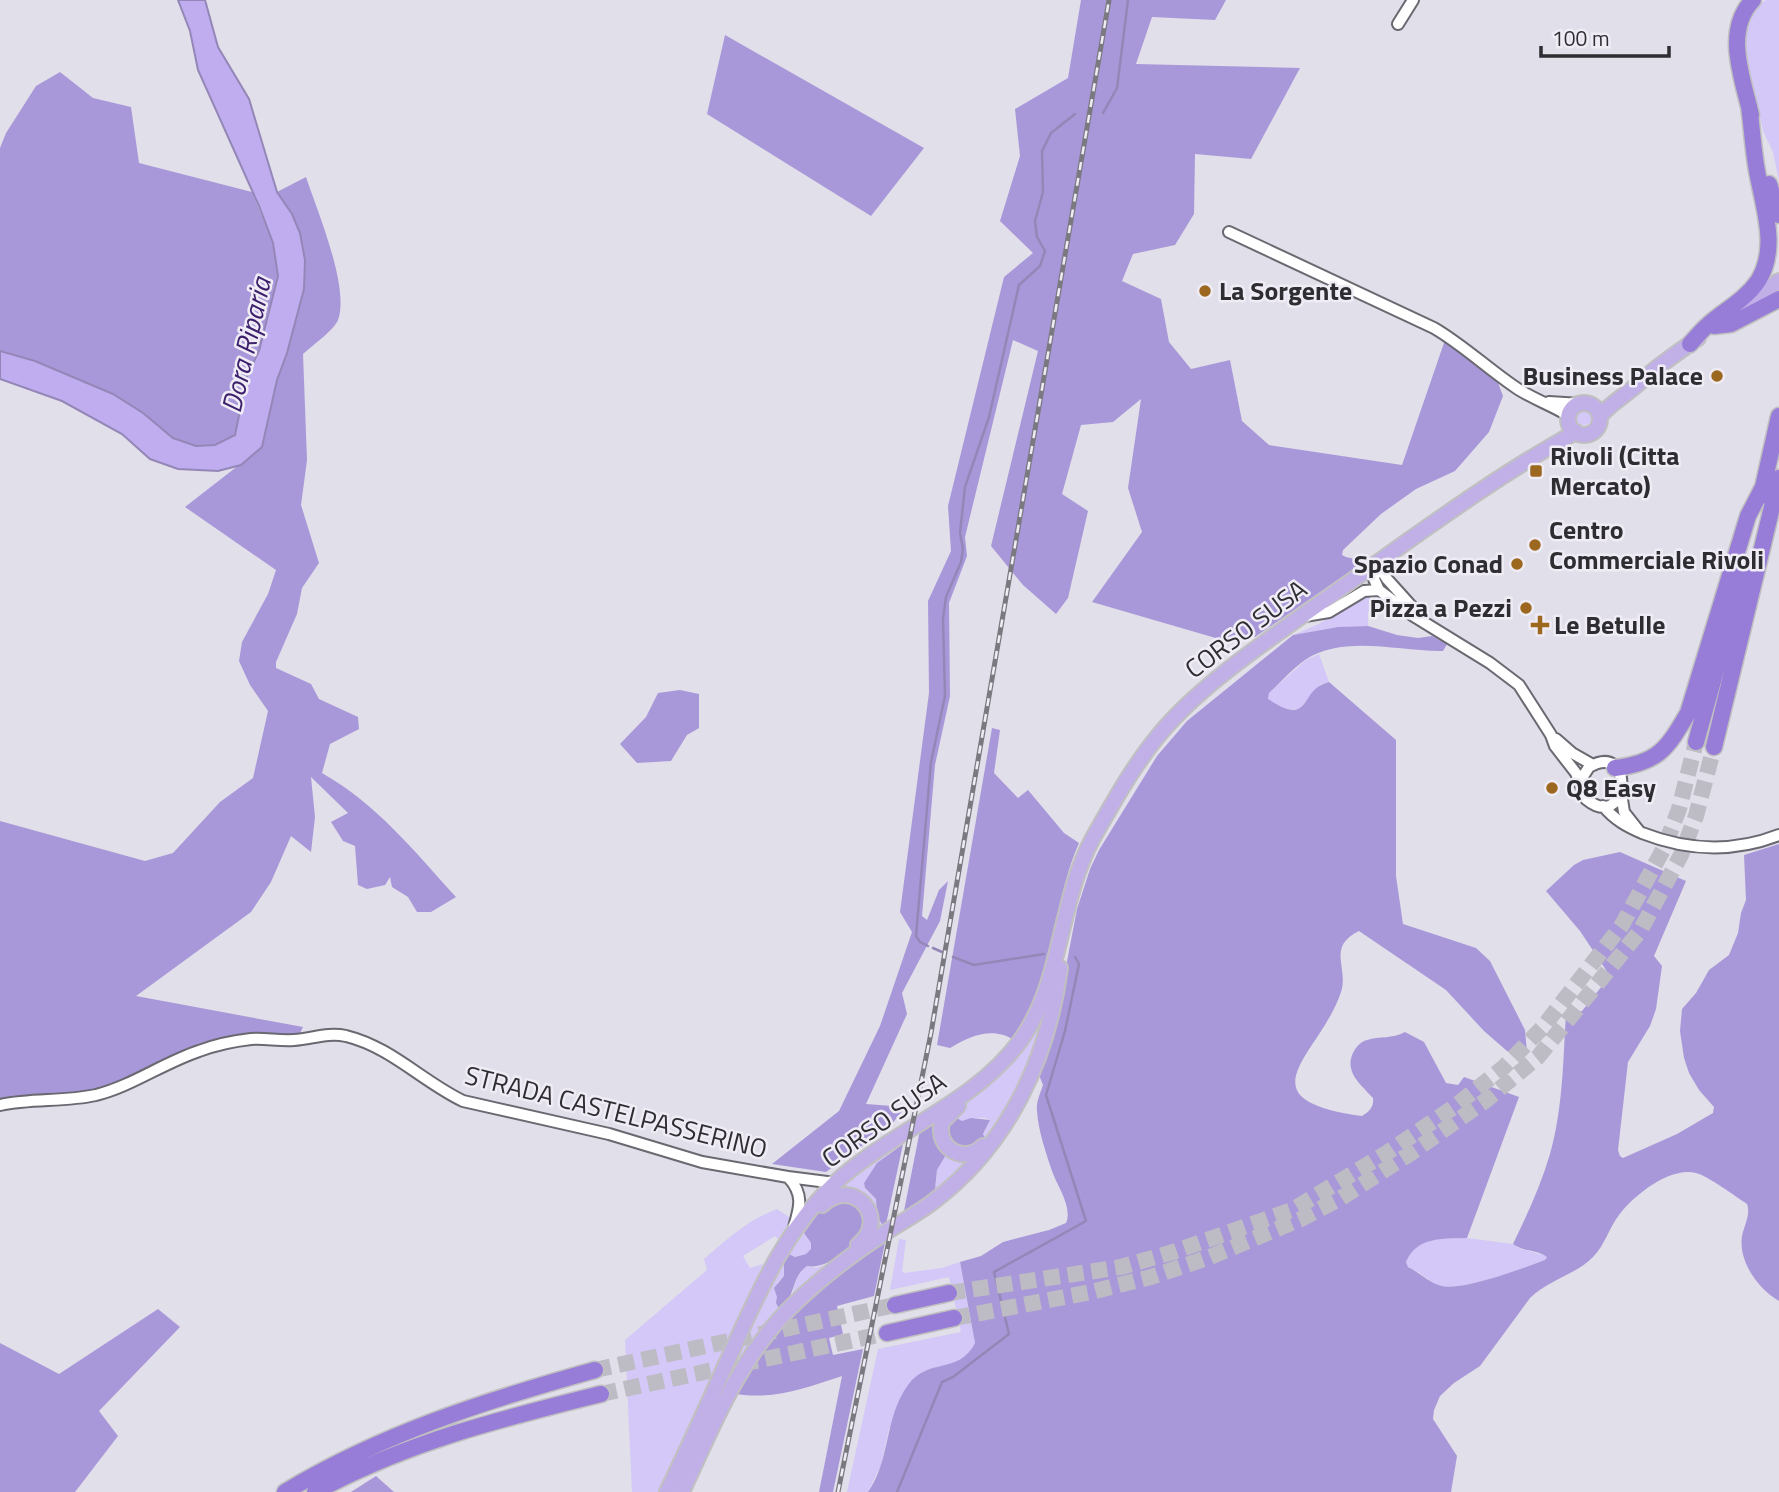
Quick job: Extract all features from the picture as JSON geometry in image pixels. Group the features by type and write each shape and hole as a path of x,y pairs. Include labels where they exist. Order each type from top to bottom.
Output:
{"highway":[{"path":"1753,0 1739,23 1737,44 1764,170 1779,215"},
{"path":"1690,344 1707,325 1747,294 1766,266 1769,246 1768,221 1756,169 1749,106"},
{"path":"1764,170 1779,250"},
{"path":"1714,326 1731,324 1779,299"},
{"path":"1696,742 1732,617 1779,416"},
{"path":"1714,747 1779,478"},
{"path":"1615,768 1649,761 1674,737 1688,713 1736,563 1748,516 1763,487"},
{"path":"1737,660 1751,633 1779,520"},
{"path":"895,1305 949,1293"},
{"path":"887,1333 954,1318"},
{"path":"285,1492 350,1456 419,1426 470,1407 595,1370"},
{"path":"315,1492 386,1457 437,1438 601,1394"}],"main road":[{"path":"1590,408 1599,425 1593,432 1584,435 1571,424 1573,408 1610,404 1649,372 1779,281"},
{"name":"CORSO SUSA","path":"667,1492 760,1288 793,1231 835,1183 866,1158 972,1088 1001,1064 1021,1040 1038,1012 1078,870 1091,841 1146,753 1171,720 1201,693 1302,617 1528,458 1571,424"},
{"name":"CORSO SUSA","path":"682,1492 746,1362 772,1327 814,1286 859,1250 952,1186 985,1152 1019,1101 1044,1043 1058,979 1068,904"},
{"path":"1001,1064 986,1085 946,1116 940,1129 944,1144 960,1154 976,1152 1006,1112 1019,1101"},
{"path":"793,1231 806,1224 824,1203 837,1195 855,1197 869,1211 871,1226 868,1234 862,1242 826,1268 814,1286"}],"street":[{"path":"1398,24 1413,0"},
{"path":"1229,232 1434,328 1460,344 1517,389 1544,401 1590,408"},
{"path":"1544,401 1571,424"},
{"path":"1377,563 1374,579 1379,590 1412,615 1511,677 1528,696 1555,746 1573,767 1580,781"},
{"path":"1377,563 1387,579 1425,621"},
{"path":"1302,617 1329,612 1364,591 1379,590"},
{"path":"1551,735 1572,753 1593,765"},
{"path":"1621,793 1614,802 1597,806 1586,799 1580,788 1580,781 1585,771 1593,765 1605,763 1615,768 1622,779 1624,812 1639,831"},
{"path":"1603,806 1623,826 1669,843 1708,848 1746,845 1779,835"},
{"name":"STRADA CASTELPASSERINO","path":"0,1105 23,1100 66,1100 96,1095 199,1051 226,1043 253,1039 297,1040 313,1035 331,1034 346,1036 373,1046 401,1061 445,1093 463,1101 609,1134 702,1162 817,1183 835,1183"},
{"name":"STRADA CASTELPASSERINO","path":"788,1177 796,1186 800,1200 793,1231"}],"shaded area":[{"path":"178,0 205,0 218,47 249,99 277,192 292,214 300,233 305,260 304,289 277,380 262,447 241,465 218,471 178,469 150,459 122,434 62,401 0,379 0,351 35,361 113,394 143,413 173,438 196,446 215,445 235,435 247,376 259,351 278,276 273,243 198,70 190,31"},
{"path":"1081,0 1226,0 1215,20 1152,17 1136,64 1300,68 1251,159 1195,154 1194,214 1175,245 1133,254 1122,281 1161,299 1169,342 1191,369 1230,360 1242,421 1269,445 1402,465 1445,340 1497,380 1503,396 1489,432 1455,471 1416,489 1381,514 1343,550 1342,555 1345,557 1365,561 1255,637 1226,641 1092,602 1142,532 1128,488 1141,399 1113,422 1081,425 1062,494 1088,511 1068,598 1056,614 1023,585 991,546 1038,351 1013,340 965,537 967,556 949,603 950,696 935,765 922,916 927,920 939,890 948,881 940,921 902,993 907,1014 866,1104 905,1107 892,1124 826,1172 772,1164 839,1111 880,1026 912,932 900,912 929,693 928,601 951,551 948,506 1004,277 1033,253 1000,221 1020,156 1015,109 1068,78"},
{"path":"1766,0 1779,0 1779,181 1773,152 1763,131 1744,45 1750,17 1758,5"},
{"path":"725,35 924,148 871,216 707,114"},
{"path":"60,72 93,98 131,107 139,163 252,192 273,243 278,277 259,351 247,376 235,435 215,445 196,446 173,438 143,413 113,394 35,361 0,351 0,148 6,133 36,86"},
{"path":"306,177 331,249 341,306 336,324 303,354 307,460 301,505 319,563 302,588 297,614 276,662 276,668 311,684 319,699 358,717 359,729 330,744 322,773 378,814 456,897 431,912 417,912 408,897 392,887 390,877 385,885 367,889 358,885 355,846 343,841 331,822 348,813 311,777 315,817 311,852 291,836 271,882 251,912 136,996 303,1027 297,1040 246,1039 95,1094 0,1104 0,821 145,861 173,853 220,802 253,778 268,711 250,685 239,661 242,642 268,594 276,570 185,507 262,447 277,380 287,353 292,214 277,192"},
{"path":"1584,409 1590,411 1590,423 1584,425 1578,423 1576,417 1578,411"},
{"path":"1370,592 1381,596 1368,613 1368,626 1338,627 1293,635 1319,624"},
{"path":"1368,626 1397,635 1418,638 1432,636 1447,644 1443,651 1355,646 1321,652 1296,667 1269,693 1268,699 1282,707 1299,709 1319,686 1329,682 1396,740 1396,876 1403,924 1476,948 1490,961 1525,1030 1527,1052 1521,1057 1507,1051 1484,1031 1446,990 1359,931 1343,944 1341,992 1331,1014 1306,1054 1298,1071 1296,1086 1304,1098 1325,1108 1362,1116 1371,1108 1373,1098 1354,1077 1350,1065 1354,1051 1365,1041 1405,1032 1424,1042 1446,1083 1458,1085 1464,1077 1519,1097 1467,1238 1440,1239 1424,1243 1417,1247 1406,1262 1408,1267 1433,1282 1452,1287 1493,1278 1545,1260 1547,1257 1543,1254 1513,1244 1546,1166 1558,1120 1566,1014 1582,1011 1610,976 1580,931 1546,891 1583,860 1620,852 1686,881 1654,956 1662,966 1656,1009 1650,1026 1628,1062 1618,1150 1623,1158 1677,1134 1713,1113 1714,1107 1699,1090 1684,1058 1680,1031 1682,1009 1696,993 1709,970 1729,955 1738,933 1746,900 1744,855 1779,844 1779,1301 1757,1282 1743,1255 1742,1236 1748,1216 1747,1204 1701,1175 1686,1172 1675,1174 1653,1184 1633,1199 1612,1225 1593,1257 1530,1298 1480,1366 1440,1396 1433,1419 1457,1456 1451,1492 868,1492 881,1466 895,1411 908,1385 925,1371 961,1359 975,1343 960,1262 981,1256 1003,1242 1066,1223 1066,1203 1052,1171 1039,1126 1037,1104 1043,1085 1039,1075 1051,1045 1077,909 1099,850 1157,756 1187,721 1293,635 1338,627"},
{"path":"1319,654 1329,682 1321,684 1299,709 1285,710 1268,700 1269,693 1306,660"},
{"path":"680,690 699,694 699,728 687,735 671,761 637,763 620,744 646,717 658,693"},
{"path":"992,728 1000,730 994,773 1018,798 1028,790 1064,833 1079,843 1065,884 1041,987 1014,1040 998,1034 981,1034 950,1048 937,1045"},
{"path":"1033,1029 1041,1035 1030,1062 985,1138 983,1135 990,1120 980,1118 962,1121 950,1116 997,1079"},
{"path":"953,1116 962,1121 971,1118 990,1120 983,1134 985,1138 975,1148 954,1149 944,1126"},
{"path":"931,1123 947,1153 937,1170 935,1189 929,1199 903,1216 920,1130"},
{"path":"903,1141 877,1164 864,1183 865,1189 876,1199 876,1210 886,1224 869,1237 834,1192 862,1168"},
{"path":"903,1144 886,1224 882,1224 877,1216 876,1199 865,1188 864,1183 877,1163"},
{"path":"947,1153 975,1156 929,1199 936,1184 937,1170"},
{"path":"848,1198 862,1209 865,1228 832,1260 816,1266 807,1266 802,1270 789,1298 780,1310 774,1288 784,1276 784,1261 789,1254 795,1257 806,1254 811,1249 811,1243 804,1233 820,1211"},
{"path":"777,1209 792,1219 778,1239 775,1236 743,1256 750,1268 763,1264 659,1492 632,1492 625,1340 707,1270 704,1259 713,1251 747,1224"},
{"path":"804,1233 811,1243 811,1249 806,1254 795,1257 789,1254"},
{"path":"886,1238 874,1296 837,1306 843,1334 829,1338 833,1355 863,1349 833,1492 819,1492 842,1376 803,1389 777,1394 736,1394 750,1370 783,1327 821,1289"},
{"path":"1467,1238 1513,1244 1518,1248 1547,1256 1545,1260 1508,1273 1452,1287 1435,1284 1410,1268 1406,1262 1417,1247 1431,1240"},
{"path":"899,1239 906,1240 902,1271 904,1273 942,1268 960,1262 975,1343 968,1354 950,1364 889,1429 881,1465 868,1492 847,1492 878,1349 961,1332 949,1277 890,1290"},
{"path":"784,1261 784,1276 777,1283 780,1310 739,1358 740,1347 775,1273"},
{"path":"824,1265 790,1301 803,1269 807,1266 815,1268"},
{"path":"158,1309 180,1327 99,1411 118,1436 75,1492 0,1492 0,1343 59,1374"},
{"path":"376,1476 394,1492 351,1492"}],"waterway":[{"path":"1103,113 1117,88 1128,0"},
{"path":"928,946 916,936 931,762 945,696 943,619 946,597 961,562 963,549 960,533 965,487 989,417 1019,285 1040,266 1045,251 1037,237 1035,221 1043,192 1042,151 1051,133 1075,114"},
{"path":"933,948 942,952"},
{"path":"953,957 974,965 1044,954"},
{"path":"897,1492 942,1382 953,1377 1009,1334 994,1272 1086,1221 1046,1095 1065,1031 1079,964 1075,957"}],"tunnel":[{"path":"949,1293 1121,1267 1173,1252 1292,1210 1385,1154 1454,1107 1504,1067 1543,1027 1622,925 1664,848 1679,809 1696,742"},
{"path":"954,1318 1091,1292 1151,1277 1210,1257 1301,1219 1341,1198 1485,1101 1538,1057 1640,931 1681,855 1696,816 1714,747"},
{"path":"595,1370 895,1305"},
{"path":"601,1394 887,1333"}],"railway":[{"path":"838,1492 931,1033 1109,0"}],"place":[{"name":"La Sorgente","path":"1205,291"},
{"name":"Business Palace","path":"1717,376"},
{"name":"Rivoli (Citta Mercato)","path":"1536,471"},
{"name":"Centro Commerciale Rivoli","path":"1535,545"},
{"name":"Spazio Conad","path":"1517,564"},
{"name":"Pizza a Pezzi","path":"1526,608"},
{"name":"Le Betulle","path":"1540,625"},
{"name":"Q8 Easy","path":"1552,788"}],"water label":[{"name":"Dora Riparia","path":"246,345"}]}
